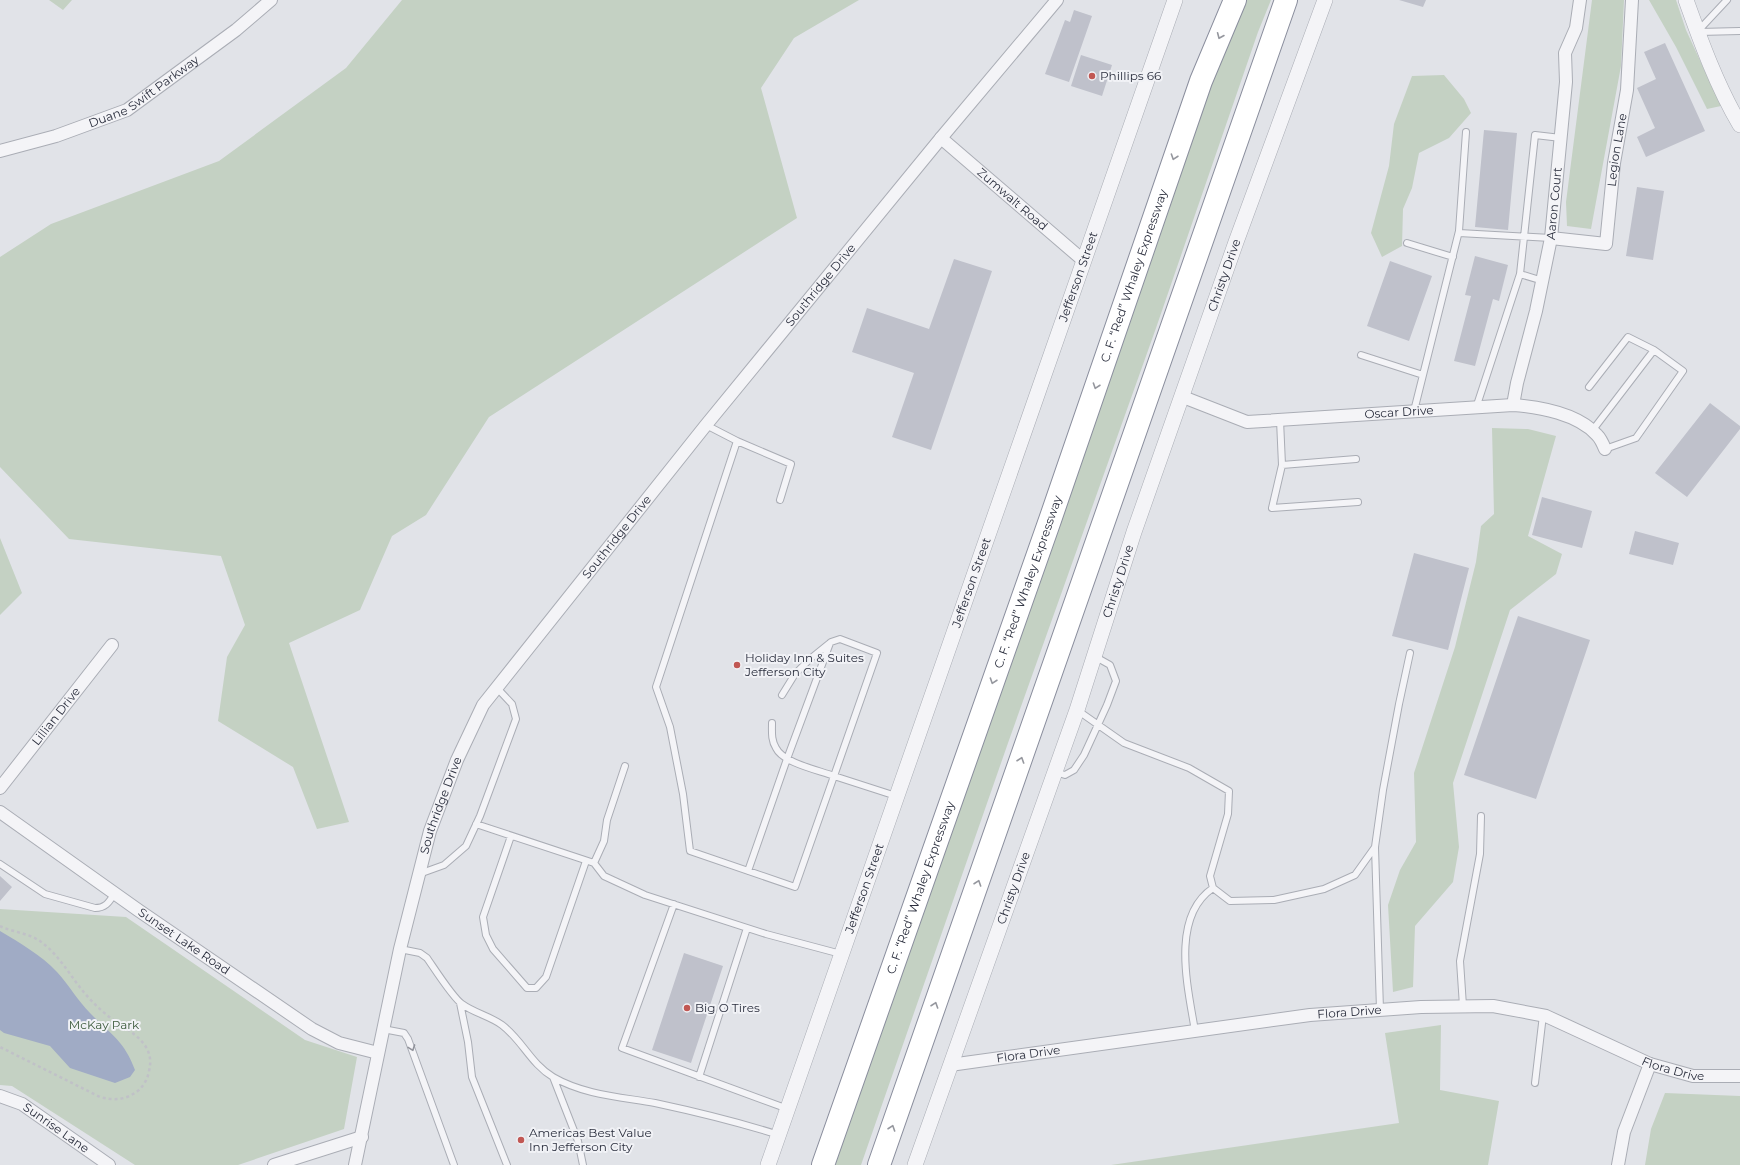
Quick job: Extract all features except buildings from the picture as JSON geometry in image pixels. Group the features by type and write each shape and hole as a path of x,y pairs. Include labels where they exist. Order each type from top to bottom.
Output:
{"highway":[{"name":"C. F. “Red” Whaley Expressway","path":"823,1165 1050,520 1200,81 1235,0"},
{"path":"879,1165 1286,0"}],"street":[{"name":"Duane Swift Parkway","path":"0,150 56,136 127,110 236,30 271,0"},
{"name":"Southridge Drive","path":"355,1165 400,949 430,831 457,760 483,705 706,425 941,138 1057,0"},
{"name":"Jefferson Street","path":"768,1165 898,797 1175,0"},
{"name":"Christy Drive","path":"915,1165 1077,710 1134,532 1183,397 1236,242 1325,0"},
{"name":"Aaron Court","path":"1513,406 1517,383 1543,281 1551,238 1566,82 1565,53 1576,28 1580,0"},
{"name":"Legion Lane","path":"1551,238 1606,244 1614,163 1627,90 1632,0"},
{"path":"1686,0 1697,33 1732,111 1740,125"},
{"name":"Zumwalt Road","path":"941,138 1084,261"},
{"name":"Oscar Drive","path":"1183,397 1247,422 1513,406 1546,409 1570,418 1592,431 1598,436 1605,449"},
{"name":"Lillian Drive","path":"0,788 112,645"},
{"name":"Sunset Lake Road","path":"0,812 115,894 312,1029 339,1043 378,1053"},
{"name":"Flora Drive","path":"950,1065 1310,1015 1380,1010 1493,1006 1543,1015 1650,1064 1693,1076 1740,1076"},
{"path":"1618,1165 1624,1132 1650,1064"},
{"name":"Sunrise Lane","path":"0,1096 22,1104 41,1116 109,1165"},
{"path":"274,1165 362,1137"}],"lane":[{"path":"1697,33 1727,0"},
{"path":"1697,33 1740,30"},
{"path":"1414,412 1459,233 1466,132"},
{"path":"1476,408 1520,274 1535,135 1561,138"},
{"path":"1459,233 1551,238"},
{"path":"1407,244 1453,258"},
{"path":"1520,274 1543,281"},
{"path":"1589,387 1628,337 1654,350 1683,371 1636,438 1605,449"},
{"path":"1592,431 1654,350"},
{"path":"1361,356 1423,375"},
{"path":"1280,420 1282,466 1272,508 1358,502"},
{"path":"706,425 737,441 791,464 780,500"},
{"path":"737,441 656,687 670,727 683,794 690,851 795,887 877,653 840,639 831,642 810,659 795,674 782,695"},
{"path":"1282,466 1356,459"},
{"path":"748,871 787,759 831,642"},
{"path":"1380,1010 1375,847 1383,790 1410,653"},
{"path":"1055,772 1065,775 1074,770 1084,755 1107,705 1116,681 1110,665 1094,656"},
{"path":"419,874 444,865 466,846 476,824 516,719 512,704 497,688"},
{"path":"1077,710 1124,743 1189,768 1229,791 1228,814 1210,876 1213,888 1230,901 1274,900 1324,889 1355,875 1375,847"},
{"path":"772,724 772,737 776,749 787,759 898,797"},
{"path":"594,863 604,841 607,820 625,766"},
{"path":"1463,1006 1460,961 1480,854 1481,816"},
{"path":"476,824 594,863 604,876 645,895 747,928 843,954"},
{"path":"511,836 483,917 486,935 493,949 527,988 536,988 546,977 586,861"},
{"path":"0,864 45,894 95,908 102,908 115,894"},
{"path":"1195,1031 1186,974 1186,933 1191,917 1206,893 1213,888"},
{"path":"674,904 622,1048 788,1109"},
{"path":"699,1077 747,928"},
{"path":"400,949 420,953 427,958 460,1003 468,1042 472,1077 506,1165"},
{"path":"460,1003 502,1025 517,1039 530,1058 541,1069 552,1077 573,1087 698,1112 736,1121 779,1135"},
{"path":"1535,1083 1543,1015"},
{"path":"383,1029 404,1033 408,1039 454,1165"},
{"path":"552,1077 578,1141 583,1165"}],"path":[{"path":"0,926 38,940 52,952 88,997 100,1009 137,1035 143,1041 150,1056 151,1064 148,1076 142,1088 122,1099 112,1100 100,1097 0,1047"}],"green space":[{"path":"49,0 72,0 63,10"},
{"path":"402,0 859,0 794,38 761,88 797,218 489,417 426,515 392,536 360,610 289,643 349,822 317,829 293,767 218,721 227,657 245,625 221,556 69,539 0,467 0,257 51,224 219,161 346,68"},
{"path":"1246,0 1271,0 1258,32 1156,328 1008,743 861,1165 830,1165 1216,68"},
{"path":"1592,0 1624,0 1621,66 1591,229 1567,226 1566,202"},
{"path":"1649,0 1676,0 1686,30 1721,106 1707,109 1676,47"},
{"path":"1444,75 1464,99 1471,113 1449,138 1419,153 1412,188 1403,209 1402,246 1382,257 1371,233 1389,166 1394,124 1412,76"},
{"path":"1492,428 1528,429 1556,436 1528,536 1562,554 1556,574 1510,610 1453,783 1459,847 1453,882 1415,926 1413,987 1393,992 1388,905 1400,870 1416,842 1414,773 1455,647 1476,562 1481,526 1494,514"},
{"path":"0,538 22,593 0,615"},
{"name":"McKay Park","path":"0,909 126,917 305,1040 357,1057 344,1129 238,1165 135,1165 12,1086 0,1085"},
{"path":"1441,1025 1440,1090 1499,1101 1488,1165 1111,1165 1399,1123 1385,1033"},
{"path":"1665,1093 1740,1096 1740,1165 1645,1165 1651,1129"}],"water":[{"path":"0,931 23,945 51,966 66,982 86,1008 116,1038 126,1051 135,1070 130,1077 115,1083 70,1068 50,1046 4,1033 0,1030"}],"place":[{"name":"Phillips 66","path":"1092,76"},
{"name":"Holiday Inn & Suites Jefferson City","path":"737,665"},
{"name":"Big O Tires","path":"687,1008"},
{"name":"Americas Best Value Inn Jefferson City","path":"521,1140"}]}
